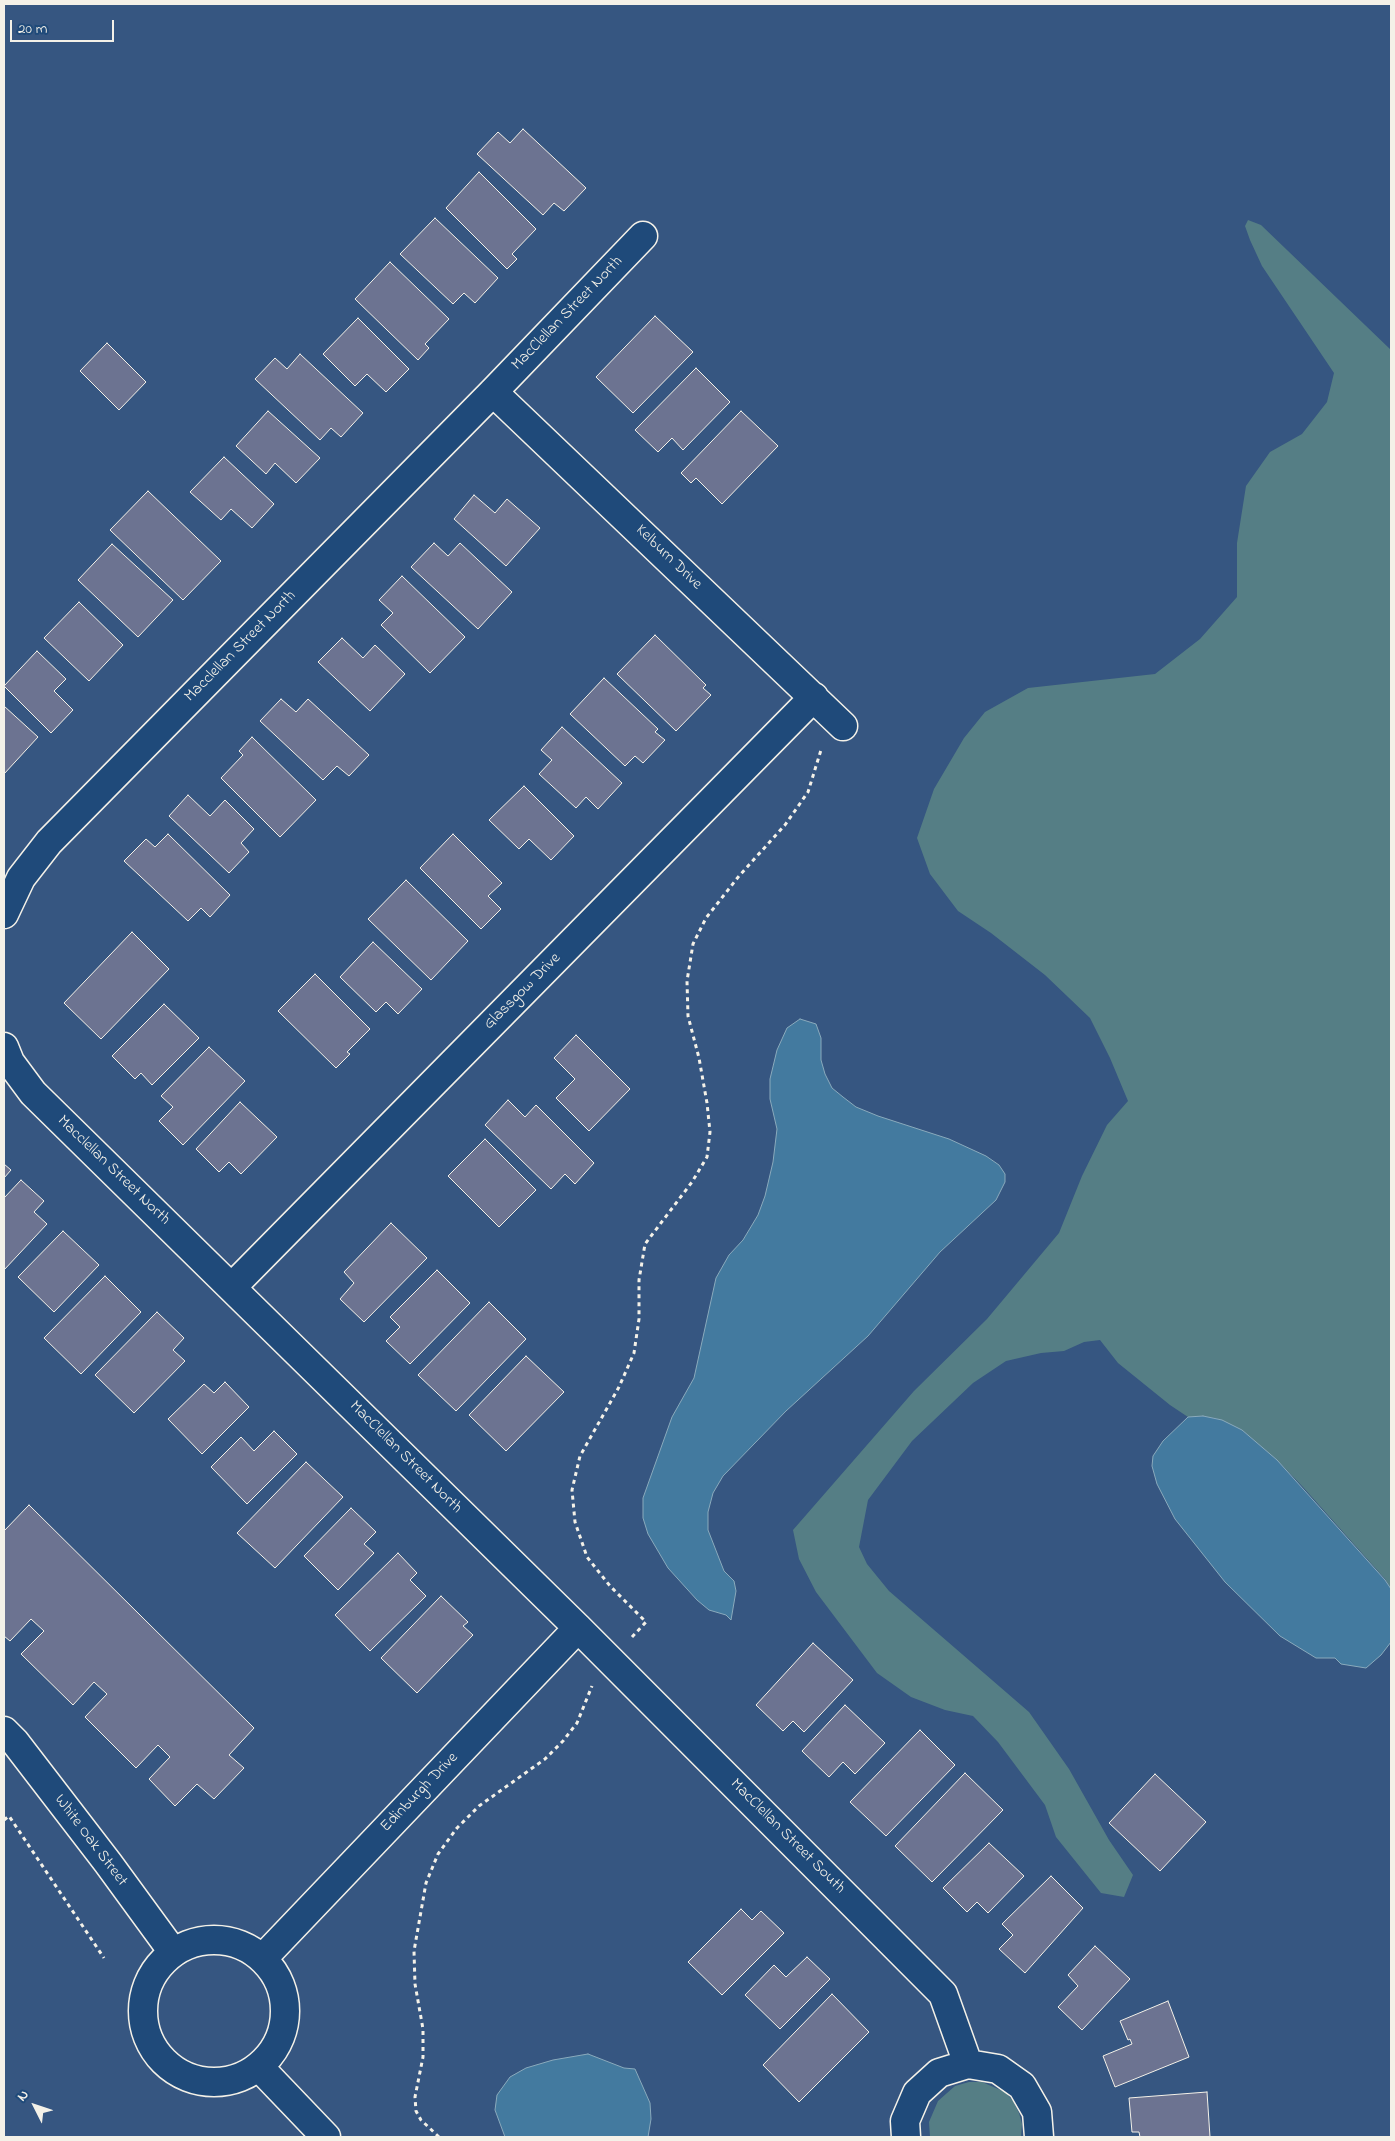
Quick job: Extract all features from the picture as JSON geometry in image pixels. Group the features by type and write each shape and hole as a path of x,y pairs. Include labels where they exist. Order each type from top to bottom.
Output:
{"street":[{"name":"MacClellan Street North","path":"493,392 643,236"},
{"name":"Kelburn Drive","path":"493,392 843,726"},
{"name":"Macclellan Street North","path":"4,914 21,878 49,842 493,392"},
{"name":"Glassgow Drive","path":"232,1287 814,697"},
{"name":"Macclellan Street North","path":"4,1047 10,1062 34,1093 232,1287"},
{"name":"MacClellan Street North","path":"232,1287 578,1628"},
{"name":"MacClellan Street South","path":"578,1628 943,1994 968,2064"},
{"name":"Edinburgh Drive","path":"263,1958 578,1628"},
{"name":"White Oak Street","path":"4,1731 108,1863 173,1952"},
{"path":"219,1939 242,1945 263,1958 278,1978 285,2001 284,2026 275,2048 259,2067 239,2079 216,2082 193,2080 173,2070 157,2054 146,2034 142,2011 146,1988 156,1968 173,1952 195,1942 219,1939"},
{"path":"906,2137 905,2121 916,2093 939,2073 968,2064 998,2068 1022,2086 1037,2112 1038,2137"},
{"path":"259,2067 326,2137"}],"path":[{"path":"439,2137 416,2111 415,2097 422,2057 423,2029 415,1984 414,1950 426,1883 438,1854 457,1828 480,1806 544,1758 563,1741 577,1723 594,1678 646,1622 610,1586 587,1557 575,1522 572,1490 580,1456 619,1387 634,1354 639,1319 638,1280 645,1244 692,1182 707,1157 710,1132 707,1103 699,1058 688,1016 686,981 693,944 706,918 739,876 785,825 808,792 822,746 843,726"},
{"path":"4,1820 8,1816 104,1958"}],"green space":[{"path":"1248,220 1261,225 1391,350 1391,1589 1385,1579 1302,1486 1277,1460 1242,1430 1215,1418 1188,1417 1118,1363 1100,1340 1084,1342 1064,1351 1041,1353 1006,1361 973,1383 912,1441 868,1500 859,1547 867,1564 889,1591 1029,1712 1069,1769 1109,1840 1133,1875 1124,1897 1101,1893 1056,1837 1045,1805 998,1742 973,1716 945,1710 911,1697 877,1673 816,1592 799,1559 793,1530 914,1391 987,1319 1059,1233 1082,1176 1107,1125 1128,1101 1110,1058 1090,1018 1045,975 991,933 958,911 930,874 917,838 934,789 964,738 985,712 1028,688 1155,674 1200,639 1237,597 1237,543 1246,486 1270,452 1302,434 1327,402 1334,373 1262,266 1245,226"},
{"path":"969,2082 982,2082 1005,2092 1013,2101 1019,2113 1022,2124 1021,2137 930,2137 929,2122 938,2101 955,2086"}],"water":[{"path":"800,1019 816,1024 821,1038 821,1060 825,1074 832,1088 843,1097 856,1107 949,1139 986,1156 999,1165 1005,1174 1005,1182 996,1200 940,1252 868,1336 786,1411 723,1476 713,1493 708,1512 708,1530 724,1571 734,1581 736,1591 731,1620 726,1615 709,1610 697,1600 668,1568 648,1534 643,1518 643,1498 672,1417 694,1378 716,1278 729,1255 743,1240 758,1215 765,1196 773,1162 777,1129 770,1099 770,1079 777,1050 787,1028"},
{"path":"1203,1416 1222,1420 1242,1430 1277,1460 1391,1589 1391,1642 1381,1655 1366,1668 1341,1664 1335,1658 1316,1658 1280,1636 1225,1582 1175,1519 1157,1484 1152,1466 1153,1456 1163,1441 1188,1417"},
{"path":"588,2054 624,2068 635,2069 650,2103 651,2119 648,2137 505,2137 495,2110 497,2095 510,2077 526,2068 553,2060"}],"building":[{"path":"523,129 586,188 564,211 554,203 543,215 477,154 498,132 510,143"},
{"path":"479,172 536,229 512,254 517,259 507,269 446,208"},
{"path":"435,218 498,278 475,303 464,293 453,304 400,254"},
{"path":"390,262 449,319 425,344 429,348 418,360 355,299"},
{"path":"655,316 693,352 633,413 596,377"},
{"path":"358,318 409,369 386,392 367,374 355,386 323,354"},
{"path":"107,343 146,382 119,410 80,371"},
{"path":"300,354 363,413 341,437 331,428 320,440 255,379 275,358 287,369"},
{"path":"696,368 730,402 683,450 672,438 658,452 635,430"},
{"path":"268,411 320,458 296,483 275,463 266,474 236,446"},
{"path":"741,411 778,446 722,504 696,478 691,483 681,473"},
{"path":"224,457 274,504 252,528 231,509 221,520 190,492"},
{"path":"148,491 221,561 183,600 110,530"},
{"path":"474,495 495,513 507,499 540,528 506,566 454,519"},
{"path":"434,543 448,556 460,543 512,592 478,629 411,567"},
{"path":"112,544 173,600 138,637 78,580"},
{"path":"402,576 465,637 430,673 381,625 393,613 379,600"},
{"path":"79,602 123,645 89,681 44,638"},
{"path":"655,635 706,685 703,688 711,695 676,731 617,674"},
{"path":"342,638 363,658 375,645 405,674 370,711 318,662"},
{"path":"37,651 66,679 54,691 73,710 51,733 4,686"},
{"path":"604,678 658,729 655,732 665,740 643,763 635,756 625,766 570,714"},
{"path":"281,699 296,712 308,699 369,755 349,776 337,766 323,780 260,721"},
{"path":"4,706 38,737 4,774"},
{"path":"562,727 622,783 598,809 586,797 576,808 539,774 552,760 541,750"},
{"path":"252,737 316,800 280,837 221,778 243,755 239,751"},
{"path":"524,786 574,836 551,860 529,839 519,849 489,820"},
{"path":"188,795 210,816 225,800 254,829 241,843 249,852 229,873 169,816"},
{"path":"168,834 230,895 210,917 201,908 188,921 124,861 146,839 155,847"},
{"path":"453,834 502,883 488,896 501,909 481,929 420,868"},
{"path":"406,880 468,941 431,980 368,919"},
{"path":"132,932 169,969 101,1039 64,1003"},
{"path":"373,942 422,989 398,1014 386,1002 376,1012 340,977"},
{"path":"315,974 370,1029 347,1052 350,1054 336,1068 278,1011"},
{"path":"164,1004 199,1038 152,1085 141,1073 135,1079 112,1056"},
{"path":"576,1035 630,1089 589,1131 556,1098 575,1079 554,1058"},
{"path":"209,1047 245,1081 183,1145 159,1121 173,1107 161,1096"},
{"path":"508,1100 525,1117 536,1105 594,1163 575,1184 565,1174 551,1189 485,1125"},
{"path":"240,1102 277,1137 241,1174 229,1162 219,1172 196,1149"},
{"path":"485,1139 536,1190 499,1227 448,1176"},
{"path":"4,1164 11,1170 4,1178"},
{"path":"21,1180 44,1201 34,1212 47,1224 4,1270 4,1198"},
{"path":"391,1223 427,1258 364,1322 340,1299 354,1283 344,1272"},
{"path":"63,1231 99,1265 54,1312 18,1277"},
{"path":"437,1270 470,1303 410,1364 386,1341 400,1327 390,1317"},
{"path":"105,1276 141,1312 81,1374 44,1338"},
{"path":"489,1302 526,1339 456,1411 418,1375"},
{"path":"157,1312 184,1338 173,1350 185,1361 134,1413 95,1375"},
{"path":"526,1356 564,1392 506,1451 469,1415"},
{"path":"225,1382 249,1407 202,1454 168,1419 204,1384 214,1393"},
{"path":"274,1431 297,1454 247,1504 211,1467 241,1437 254,1451"},
{"path":"306,1462 343,1497 275,1568 237,1533"},
{"path":"29,1505 254,1728 229,1755 244,1768 214,1799 197,1784 175,1806 149,1779 170,1757 158,1745 136,1768 85,1717 107,1694 94,1682 73,1705 21,1654 44,1631 31,1619 10,1641 4,1636 4,1531"},
{"path":"351,1508 376,1532 364,1544 374,1553 338,1590 304,1556"},
{"path":"398,1553 417,1573 410,1580 426,1596 370,1651 335,1615"},
{"path":"441,1596 468,1622 463,1626 473,1635 417,1693 381,1658"},
{"path":"813,1643 853,1680 804,1732 793,1721 783,1731 756,1705"},
{"path":"845,1705 885,1743 855,1774 843,1762 829,1777 802,1751"},
{"path":"920,1730 955,1765 886,1836 850,1802"},
{"path":"965,1773 1003,1810 932,1882 895,1846"},
{"path":"1155,1774 1206,1822 1160,1871 1109,1823"},
{"path":"989,1843 1024,1876 988,1913 977,1902 967,1912 943,1888"},
{"path":"1051,1876 1083,1908 1025,1973 999,1949 1013,1935 1002,1924"},
{"path":"741,1909 752,1920 761,1911 784,1933 722,1995 688,1962"},
{"path":"1095,1946 1130,1979 1082,2030 1058,2007 1078,1986 1068,1975"},
{"path":"807,1957 830,1979 780,2029 745,1995 774,1965 786,1977"},
{"path":"832,1994 869,2032 799,2102 763,2065"},
{"path":"1168,2001 1189,2057 1115,2087 1103,2056 1132,2044 1130,2039 1128,2040 1120,2021"},
{"path":"1207,2092 1210,2137 1140,2137 1139,2132 1132,2132 1129,2098"}]}
